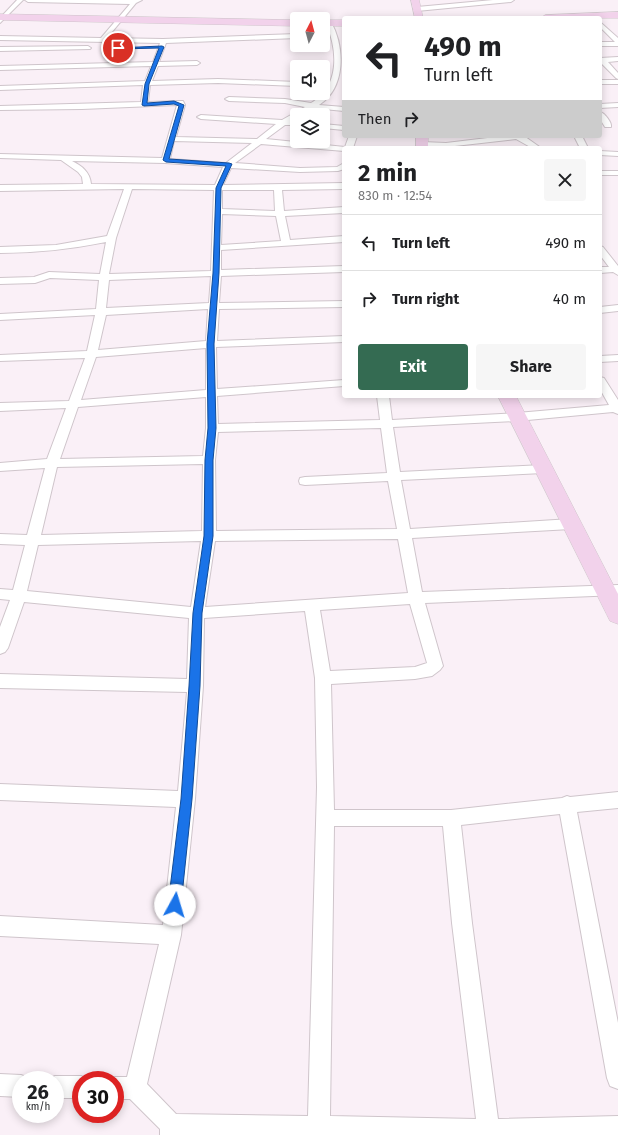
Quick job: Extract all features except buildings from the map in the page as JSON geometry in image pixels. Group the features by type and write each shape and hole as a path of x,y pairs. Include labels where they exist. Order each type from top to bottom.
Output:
{"street":[{"path":"1,19 20,0"},
{"path":"28,0 137,1"},
{"path":"419,16 416,4 512,0"},
{"path":"103,39 137,1"},
{"path":"601,16 618,14"},
{"path":"1,19 290,24"},
{"path":"268,38 269,23"},
{"path":"330,23 342,23"},
{"path":"602,26 618,43"},
{"path":"330,28 334,34 341,72 333,86 323,99 282,123 229,164 218,188 216,273 211,344 210,394 212,428 209,460 209,536 197,613 194,686 186,799 171,935 125,1088 171,1130 488,1133 618,1127"},
{"path":"125,48 162,44 290,36"},
{"path":"0,38 103,39 162,44"},
{"path":"602,44 618,43"},
{"path":"144,105 147,84 162,44"},
{"path":"0,49 96,48"},
{"path":"68,55 73,49"},
{"path":"602,60 618,59"},
{"path":"602,60 618,78"},
{"path":"36,90 64,61"},
{"path":"0,68 54,72 197,63"},
{"path":"0,88 36,90 218,81 290,84"},
{"path":"602,82 618,82"},
{"path":"229,99 285,101 342,109"},
{"path":"0,108 22,105 144,105 174,103 181,105 166,160"},
{"path":"602,106 618,105"},
{"path":"201,117 290,124"},
{"path":"602,117 608,125"},
{"path":"330,127 342,128"},
{"path":"422,143 446,145 500,138"},
{"path":"521,138 534,146"},
{"path":"171,139 259,141 342,149"},
{"path":"602,154 618,154"},
{"path":"0,156 63,159 166,160 300,170 338,169 342,167"},
{"path":"63,159 82,170 87,177 87,186"},
{"path":"602,173 618,173"},
{"path":"0,188 87,186 278,188 342,186"},
{"path":"0,648 18,595 52,463 75,404 92,354 102,313 104,277 111,238 129,186"},
{"path":"278,188 280,214 286,243"},
{"path":"218,211 280,214 342,210"},
{"path":"0,250 65,248 111,238"},
{"path":"217,248 342,239"},
{"path":"602,251 617,270"},
{"path":"0,282 35,280 49,275 104,277 342,269"},
{"path":"602,270 617,270"},
{"path":"0,317 102,313 214,306 342,304"},
{"path":"602,310 618,308"},
{"path":"0,358 92,354 211,344 342,339"},
{"path":"602,359 618,358"},
{"path":"0,407 75,404 342,383"},
{"path":"212,428 386,424 518,417 618,409 602,383"},
{"path":"323,678 415,674 427,671 435,666 416,598 394,477 383,398"},
{"path":"508,398 571,524 611,590 618,616"},
{"path":"0,466 52,463 209,460"},
{"path":"305,481 543,470"},
{"path":"0,539 33,540 405,534 571,524"},
{"path":"0,594 197,613 416,598 611,590"},
{"path":"312,606 323,678 326,818 320,1131"},
{"path":"0,682 194,686"},
{"path":"0,792 186,799"},
{"path":"326,818 451,818 567,804 618,800"},
{"path":"567,804 618,1078"},
{"path":"451,818 462,923 488,1133"},
{"path":"0,926 171,935"},
{"path":"0,1085 12,1086"}],"route":[{"path":"118,48 162,47 147,84 144,105 180,103 181,105 166,160 229,164 218,188 216,273 211,344 210,394 212,428 209,460 209,536 197,613 194,686 186,799 175,905"}]}
